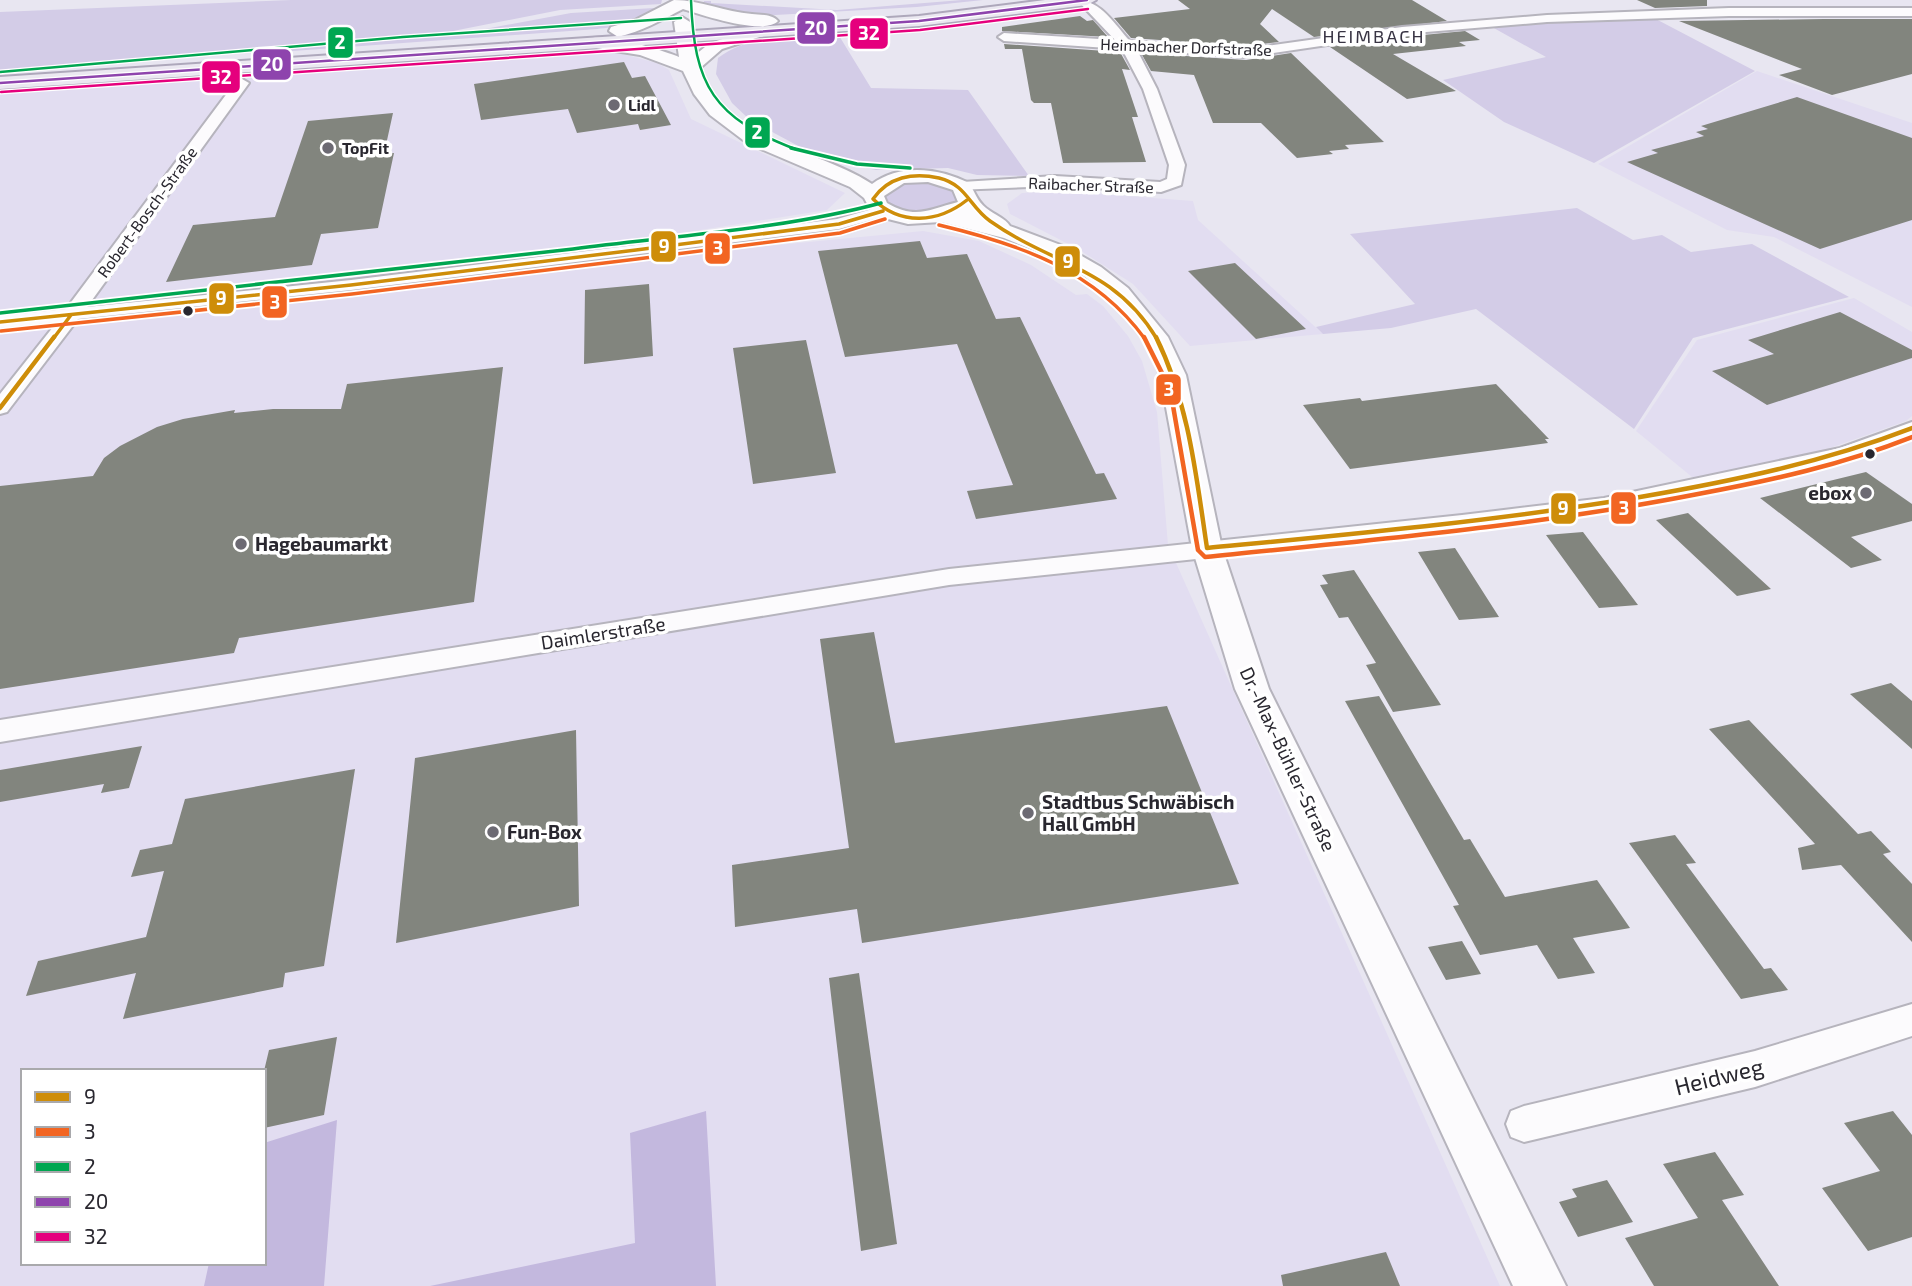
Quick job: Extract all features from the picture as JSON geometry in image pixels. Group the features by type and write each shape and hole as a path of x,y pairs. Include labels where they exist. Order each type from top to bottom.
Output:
{"main road":[{"path":"0,82 404,46 618,31 682,16 726,18 766,26 1032,0"},
{"path":"0,82 590,42 682,16 766,26 919,21 1087,0"}],"street":[{"name":"Raibacher Straße","path":"965,193 1055,181 1161,187 1175,182 1177,165 1136,58 1096,10 1082,1"},
{"name":"Heimbacher Dorfstraße","path":"1004,37 1126,47 1283,51 1413,29 1659,12 1912,12"},
{"path":"682,16 690,68 708,104 724,119 768,146 864,186 878,203"},
{"path":"690,68 716,46 766,26"},
{"path":"590,42 649,51 672,58 690,68"},
{"name":"Robert-Bosch-Straße","path":"0,408 242,83"},
{"path":"831,170 934,177 965,193 953,212 941,216"},
{"path":"0,322 363,284 839,224 878,203 886,183 910,177"},
{"name":"Dr.-Max-Bühler-Straße","path":"965,193 978,212 1011,233"},
{"name":"Dr.-Max-Bühler-Straße","path":"878,203 914,218 941,216 1011,233 1058,253 1093,272 1120,293 1156,337 1173,375 1207,548 1252,690 1540,1286"},
{"name":"Daimlerstraße","path":"0,731 949,577 1462,523 1604,505 1736,479 1837,455 1912,429"},
{"name":"Heidweg","path":"1524,1124 1755,1069 1912,1020"}],"shaded area":[{"path":"291,0 662,0 661,4 560,10 448,32 0,71 0,12"},
{"path":"983,0 917,7 756,16 728,14 703,4 704,1 711,1 837,10"},
{"path":"654,8 637,22 604,28 265,53 273,50 453,35 571,13"},
{"path":"1652,17 1755,71 1594,163 1504,122 1443,80 1546,57 1492,27"},
{"path":"838,34 871,88 968,90 1029,176 977,175 948,168 876,170 840,163 802,148 750,120 732,103 716,74 718,58 745,44 775,38"},
{"path":"583,49 611,51 657,63 669,70 691,119 845,193 827,210 548,254 546,265 701,246 704,252 923,231 979,241 1031,265 1076,295 1087,294 1103,306 1128,336 1142,361 1157,412 1168,545 1500,1286 0,1286 0,90"},
{"path":"1757,71 1912,123 1912,307 1774,237 1727,230 1598,164"},
{"path":"913,180 946,183 960,197 945,208 934,211 910,212 890,204 885,197 890,189"},
{"path":"1060,191 1193,201 1198,220 1323,334 1190,346 1133,284 1078,249 1010,214 1007,204 1022,193"},
{"path":"1577,208 1633,240 1662,235 1691,252 1752,244 1849,297 1693,338 1634,429 1476,309 1391,328 1323,334 1316,327 1415,304 1350,234"},
{"path":"1854,298 1912,332 1912,416 1906,421 1799,459 1697,481 1636,431 1697,340"},
{"path":"706,1111 716,1286 430,1286 635,1243 630,1133"},
{"path":"337,1120 324,1286 204,1286 209,1265 266,1265 266,1142"}],"building":[{"path":"1178,0 1412,0 1447,21 1314,37 1272,9 1260,24 1279,42 1246,46 1131,38 1114,18 1190,9"},
{"path":"1637,0 1707,0 1707,6 1655,8"},
{"path":"1080,16 1087,21 1093,20 1108,37 1002,31 1002,27"},
{"path":"1912,19 1912,74 1832,95 1779,75 1802,69 1679,21"},
{"path":"1465,31 1480,40 1459,42 1466,46 1393,54 1456,91 1407,99 1330,47 1402,37"},
{"path":"1004,44 1120,52 1130,70 1122,69 1138,117 1132,117 1146,162 1063,163 1051,103 1034,103 1031,100 1022,49 1005,49"},
{"path":"1141,53 1246,60 1291,53 1384,142 1345,145 1349,149 1329,151 1333,154 1297,158 1261,123 1213,123 1194,75 1151,71"},
{"name":"Lidl","path":"624,62 632,78 645,76 671,125 640,130 638,124 577,133 568,109 481,120 474,84"},
{"path":"1797,97 1912,138 1912,220 1820,249 1627,162 1658,153 1651,150 1704,136 1696,132 1708,129 1701,126"},
{"path":"393,113 384,154 394,153 378,228 321,234 312,265 166,282 193,225 275,217 308,121"},
{"path":"920,241 927,258 967,254 996,319 1020,317 1096,474 1104,473 1117,499 976,519 967,491 1013,485 957,344 845,357 818,251"},
{"path":"1235,263 1306,329 1256,339 1188,271"},
{"path":"649,284 653,356 584,364 585,290"},
{"path":"1840,312 1912,350 1912,358 1767,405 1712,371 1774,354 1748,340"},
{"path":"806,340 836,473 753,484 733,348"},
{"name":"Hagebaumarkt","path":"503,367 474,602 239,638 234,653 0,689 0,486 93,476 104,458 120,446 157,427 183,419 235,410 234,413 273,409 341,409 347,384"},
{"path":"1496,384 1549,439 1545,439 1548,443 1350,469 1303,405 1360,398 1362,401"},
{"path":"1866,472 1912,504 1912,521 1851,537 1882,560 1851,568 1760,498"},
{"path":"1688,513 1771,589 1737,596 1656,520"},
{"path":"1583,532 1638,605 1599,608 1546,535"},
{"path":"1455,548 1499,617 1459,620 1418,552"},
{"path":"1354,570 1441,705 1393,712 1366,665 1376,663 1348,617 1339,618 1320,585 1328,584 1322,575"},
{"name":"Stadtbus Schwäbisch Hall GmbH","path":"874,632 895,743 1167,706 1239,884 862,943 857,909 735,927 732,865 849,848 820,639"},
{"path":"1891,683 1912,701 1912,749 1850,694"},
{"path":"1379,696 1464,840 1470,839 1505,897 1597,880 1630,928 1573,938 1595,973 1558,979 1537,945 1480,955 1453,906 1459,905 1345,701"},
{"path":"1749,720 1858,834 1871,831 1891,852 1883,854 1912,884 1912,942 1841,865 1802,870 1798,848 1815,844 1709,729"},
{"name":"Fun-Box","path":"576,730 579,906 396,943 415,758"},
{"path":"142,746 129,788 101,793 104,784 0,802 0,770"},
{"path":"355,769 324,966 285,973 283,987 123,1019 136,973 26,996 38,961 146,937 164,871 131,877 140,850 172,844 185,799"},
{"path":"1675,835 1696,863 1686,864 1764,969 1771,968 1788,990 1741,999 1629,843"},
{"path":"1462,941 1481,974 1446,980 1428,947"},
{"path":"859,973 897,1244 861,1251 829,978"},
{"path":"337,1037 324,1115 266,1128 264,1069 269,1050"},
{"path":"1893,1111 1912,1135 1912,1237 1868,1251 1822,1188 1880,1171 1844,1123"},
{"path":"1715,1152 1744,1195 1722,1200 1779,1286 1654,1286 1625,1238 1698,1218 1663,1164"},
{"path":"1607,1180 1633,1222 1578,1237 1559,1202 1577,1197 1572,1189"},
{"path":"1386,1252 1400,1286 1283,1286 1281,1275"}],"transit line":[{"name":"2","path":"691,0 694,46 703,79 724,109 745,126 798,151 828,159 910,168"},
{"name":"20","path":"0,83 919,21 1087,0"},
{"name":"32","path":"1,92 920,30 1088,9"},
{"name":"2","path":"0,72 403,37 681,18"},
{"name":"9","path":"967,200 945,214 919,219 894,215 873,199 889,182 901,178 927,176 952,182 964,190 983,216 1025,241 1087,271 1124,297 1156,337 1177,387 1185,413 1207,548"},
{"name":"2","path":"0,313 350,276 635,241 837,215 881,203"},
{"name":"9","path":"0,322 351,285 636,250 839,224 883,211"},
{"name":"3","path":"1,331 352,294 637,259 840,233 885,219"},
{"name":"3","path":"939,225 974,233 1043,257 1075,273 1104,294 1130,318 1151,347 1172,400 1198,550 1205,557 1452,532 1633,507 1806,473 1862,457 1912,437"},
{"name":"9","path":"0,408 71,315"},
{"name":"9","path":"1207,548 1492,518 1661,493 1819,460 1912,428"}],"place":[{"name":"Lidl","path":"614,105"},
{"name":"TopFit","path":"328,148"},
{"name":"ebox","path":"1866,493"},
{"name":"Hagebaumarkt","path":"241,544"},
{"name":"Stadtbus Schwäbisch Hall GmbH","path":"1028,813"},
{"name":"Fun-Box","path":"493,832"}],"district":[{"name":"HEIMBACH","path":"1374,37"}]}
